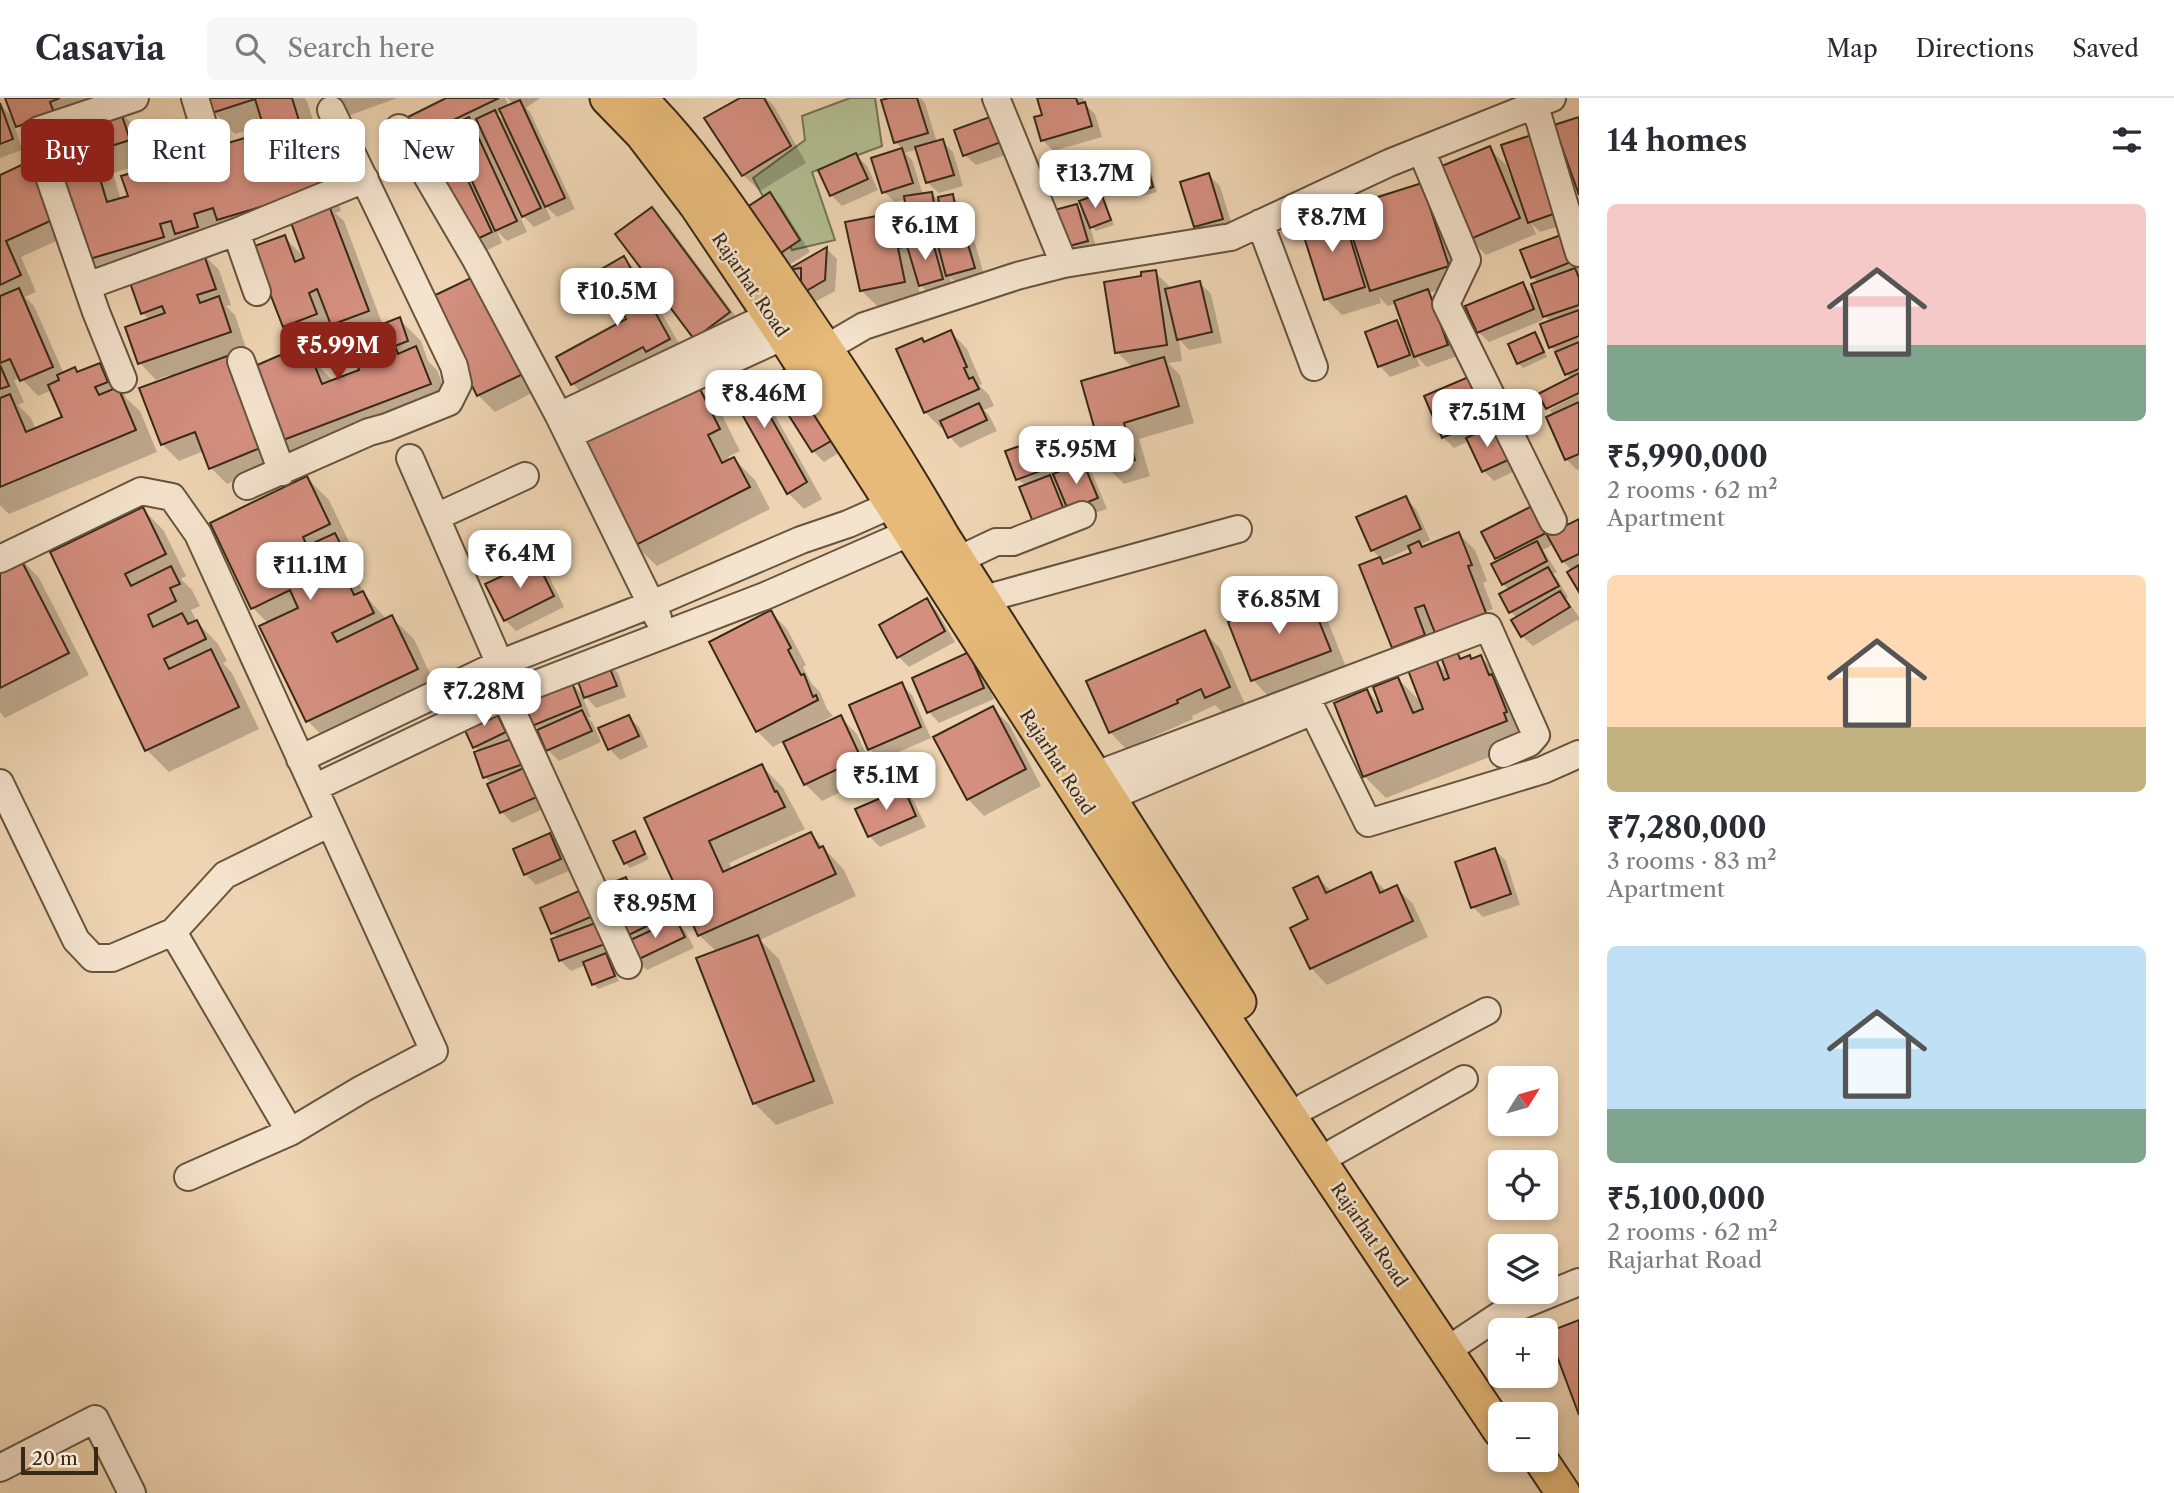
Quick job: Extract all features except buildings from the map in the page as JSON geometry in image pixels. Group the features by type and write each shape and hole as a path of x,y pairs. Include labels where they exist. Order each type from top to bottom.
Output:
{"main road":[{"name":"Rajarhat Road","path":"607,98 642,134 696,205 962,566 1336,1152 1454,1346 1488,1409"},
{"name":"Rajarhat Road","path":"639,98 693,159 795,341 893,504 1185,960 1454,1346 1500,1402"},
{"path":"1525,1472 1538,1493"},
{"path":"1549,1472 1563,1493"}],"street":[{"path":"123,379 87,286 36,139 39,130 135,98"},
{"path":"195,98 201,119"},
{"path":"996,98 1064,264"},
{"path":"564,425 795,341 864,326 1017,276 1064,264 1231,237 1389,163 1544,102 1579,253"},
{"path":"331,110 335,119"},
{"path":"1421,150 1467,260 1446,304 1553,521"},
{"path":"247,486 369,432 449,402 458,384 454,366 365,179"},
{"path":"87,286 236,232 358,182"},
{"path":"431,182 475,258 564,425 665,636"},
{"path":"1260,223 1314,367"},
{"path":"236,232 257,292"},
{"path":"242,361 282,472"},
{"path":"410,458 499,664 509,694 628,965"},
{"path":"436,517 525,476"},
{"path":"0,559 141,491 172,497 198,534 434,1051 362,1089 290,1132 188,1177"},
{"path":"300,759 499,664 893,504"},
{"path":"962,566 996,542 1013,542 1082,515"},
{"path":"984,599 1238,529"},
{"path":"314,788 509,694 665,636 816,575 911,532"},
{"path":"801,540 816,575"},
{"path":"1103,786 1488,627 1536,735 1529,743 1503,754"},
{"path":"1103,786 1313,711 1368,823 1543,769 1579,754"},
{"path":"0,783 76,940 93,958 112,958 173,932 225,875 330,823"},
{"path":"173,932 290,1132"},
{"path":"1306,1106 1487,1012"},
{"path":"1336,1152 1464,1079"},
{"path":"1454,1346 1503,1313 1579,1282"},
{"path":"0,1468 95,1419 132,1493"}],"green space":[{"path":"850,98 875,98 882,146 812,172 835,240 792,250 753,178 805,140 802,116"}]}
